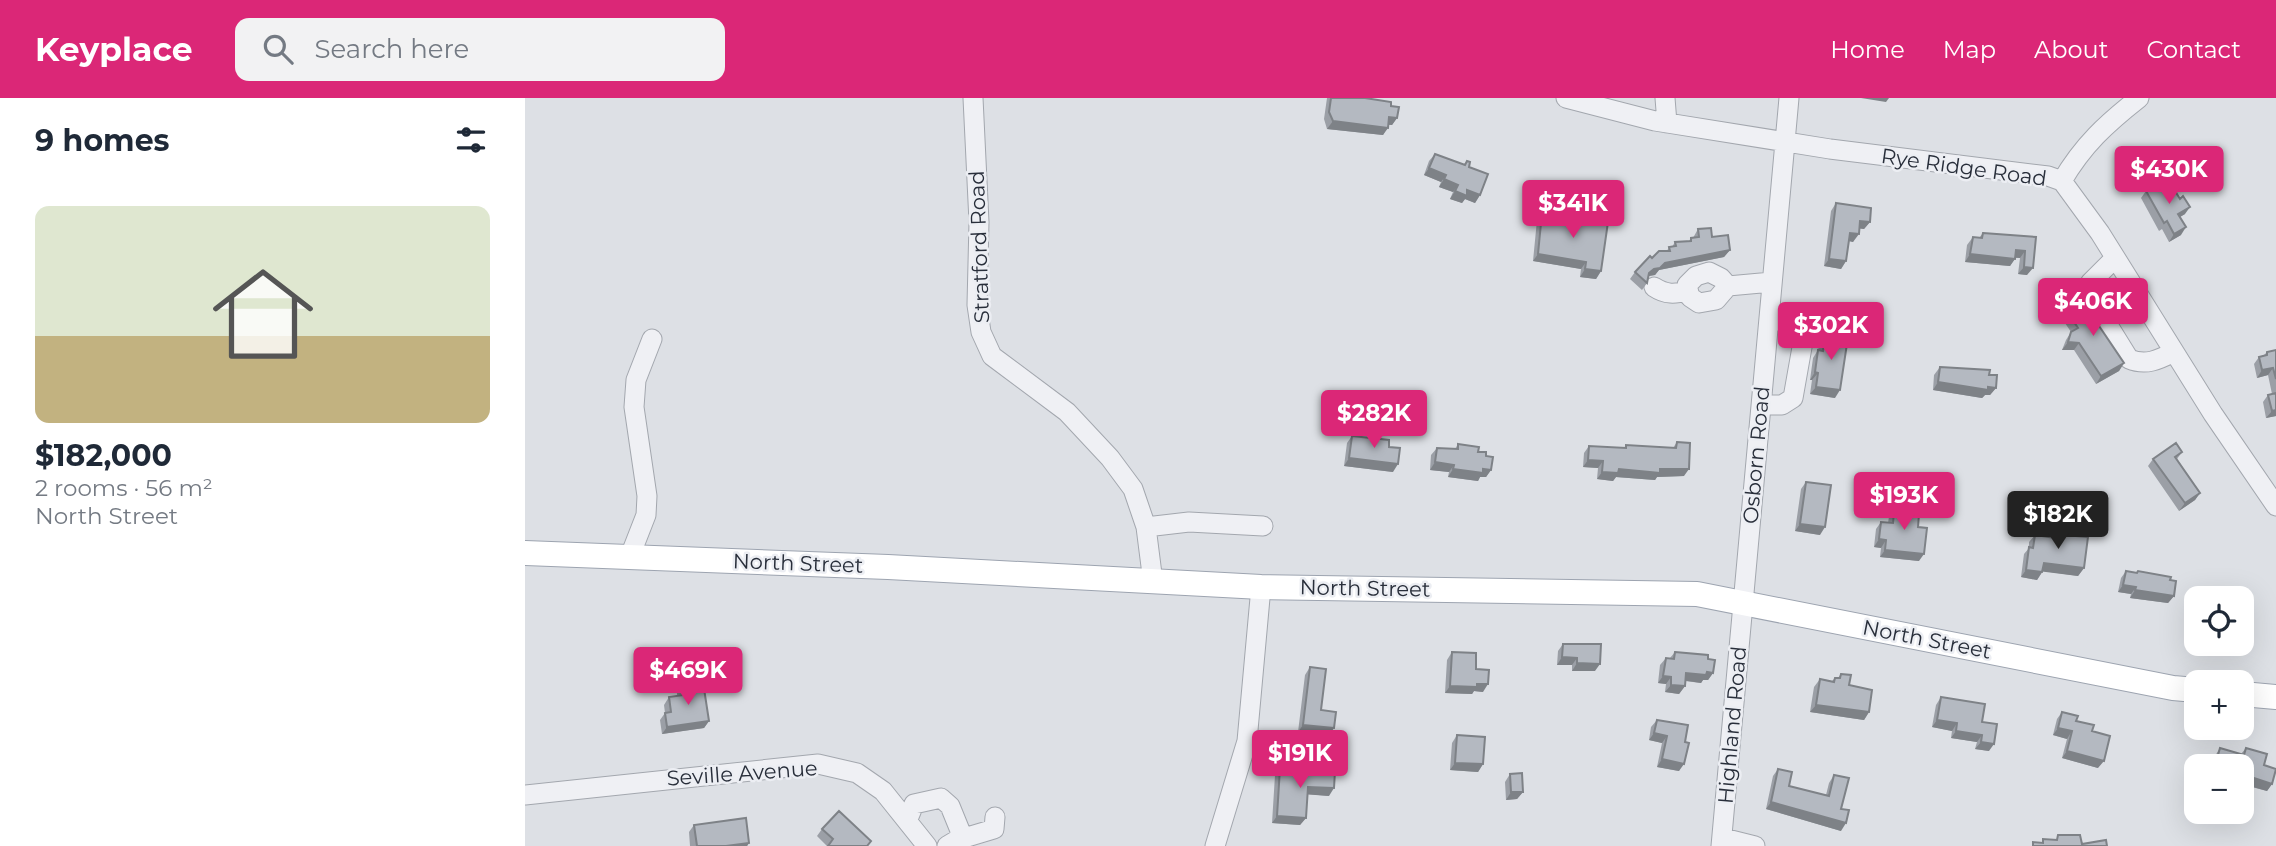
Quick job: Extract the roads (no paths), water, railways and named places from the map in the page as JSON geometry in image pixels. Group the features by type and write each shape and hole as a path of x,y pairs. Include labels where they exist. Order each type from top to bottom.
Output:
{"main road":[{"name":"North Street","path":"525,553 875,566 1261,587 1697,594 2184,689"},
{"path":"2254,695 2276,696"}],"street":[{"name":"Stratford Road","path":"973,98 979,222 977,305 981,332 992,356 1067,412 1110,458 1133,489 1146,527 1153,582"},
{"name":"Rye Ridge Road","path":"1566,98 1667,123 1785,142 2048,176 2062,181 2276,506"},
{"path":"1665,98 1667,123"},
{"name":"Osborn Road","path":"1742,603 1789,98"},
{"path":"2062,181 2076,157 2100,129 2139,98"},
{"path":"2115,258 2090,283 2088,289 2122,348 2129,359 2138,363 2148,363 2174,352"},
{"path":"1654,287 1663,293 1676,294 1688,290 1690,279 1709,272 1721,278 1728,286 1772,282"},
{"path":"1761,405 1781,405 1793,398 1804,336 1803,332 1792,324 1769,319"},
{"path":"630,556 646,515 647,496 634,407 636,380 652,338"},
{"path":"1146,527 1189,522 1263,526"},
{"path":"1215,846 1247,741 1261,587"},
{"name":"Highland Road","path":"1722,842 1742,603"},
{"name":"Seville Avenue","path":"525,795 818,764 857,773 883,791 927,846"},
{"path":"908,819 914,804 941,798 950,806 961,833 952,843"},
{"path":"952,843 994,829 995,817"},
{"path":"1722,842 1755,846"}]}
